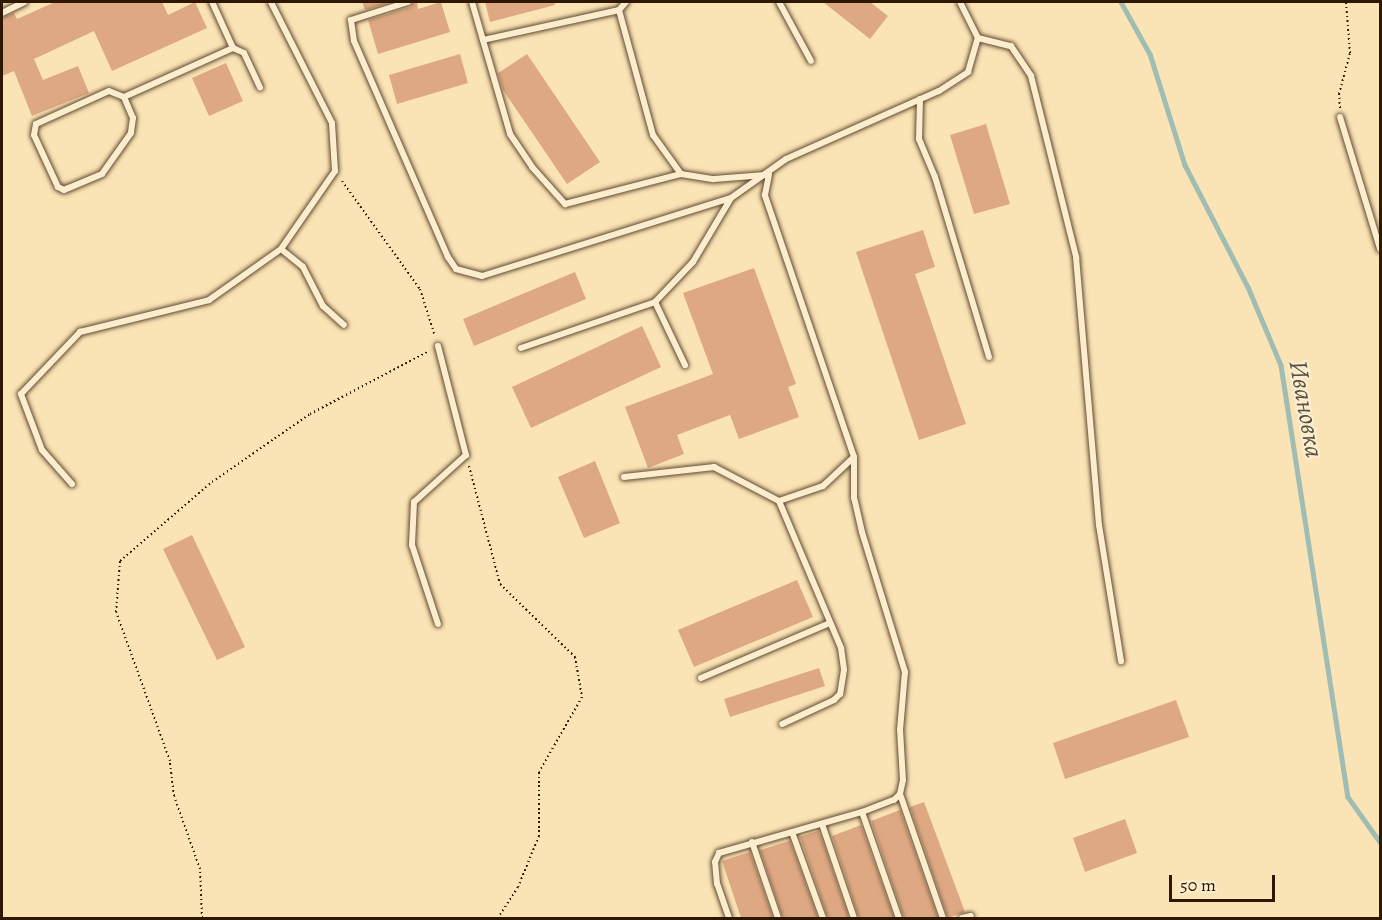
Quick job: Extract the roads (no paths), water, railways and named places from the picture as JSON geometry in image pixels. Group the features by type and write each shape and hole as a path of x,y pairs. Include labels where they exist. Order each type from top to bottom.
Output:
{"lane":[{"path":"2,13 25,2"},
{"path":"212,2 233,48 244,53 260,88"},
{"path":"72,484 42,450 21,394 80,332 210,300 281,249 334,171 332,123 270,2"},
{"path":"408,2 351,20 354,41 448,257 456,269 482,276 731,198 769,174 786,159 920,99 968,72 978,38 960,2"},
{"path":"472,2 510,134 532,167 565,204 681,174 714,179 769,174"},
{"path":"483,40 619,9 626,2"},
{"path":"779,2 811,61"},
{"path":"619,9 653,135 681,174"},
{"path":"978,38 1011,46 1031,76 1076,257 1099,525 1121,661"},
{"path":"124,97 135,126 120,150 102,174 64,190 58,187 34,135 36,124 109,91 124,97 233,48"},
{"path":"920,99 919,139 935,177 989,357"},
{"path":"1340,117 1380,249"},
{"path":"769,174 765,195 854,457 854,498 905,672 900,794 943,918"},
{"path":"521,348 655,302 693,262 731,198"},
{"path":"281,249 303,267 323,306 344,325"},
{"path":"655,302 685,365"},
{"path":"438,346 466,455 449,474 414,502 412,545 438,624"},
{"path":"779,501 823,486 854,457"},
{"path":"624,477 714,467 779,501 844,658 840,694 824,707 782,724"},
{"path":"701,678 830,623"},
{"path":"729,918 717,884 714,862 719,853 862,812 900,794"},
{"path":"862,812 899,918"},
{"path":"822,824 854,918"},
{"path":"792,831 823,918"},
{"path":"752,842 778,918"},
{"path":"962,918 971,916"}],"waterway":[{"name":"Ивановка","path":"1121,2 1150,54 1185,165 1248,287 1281,365 1348,797 1380,842"}]}
